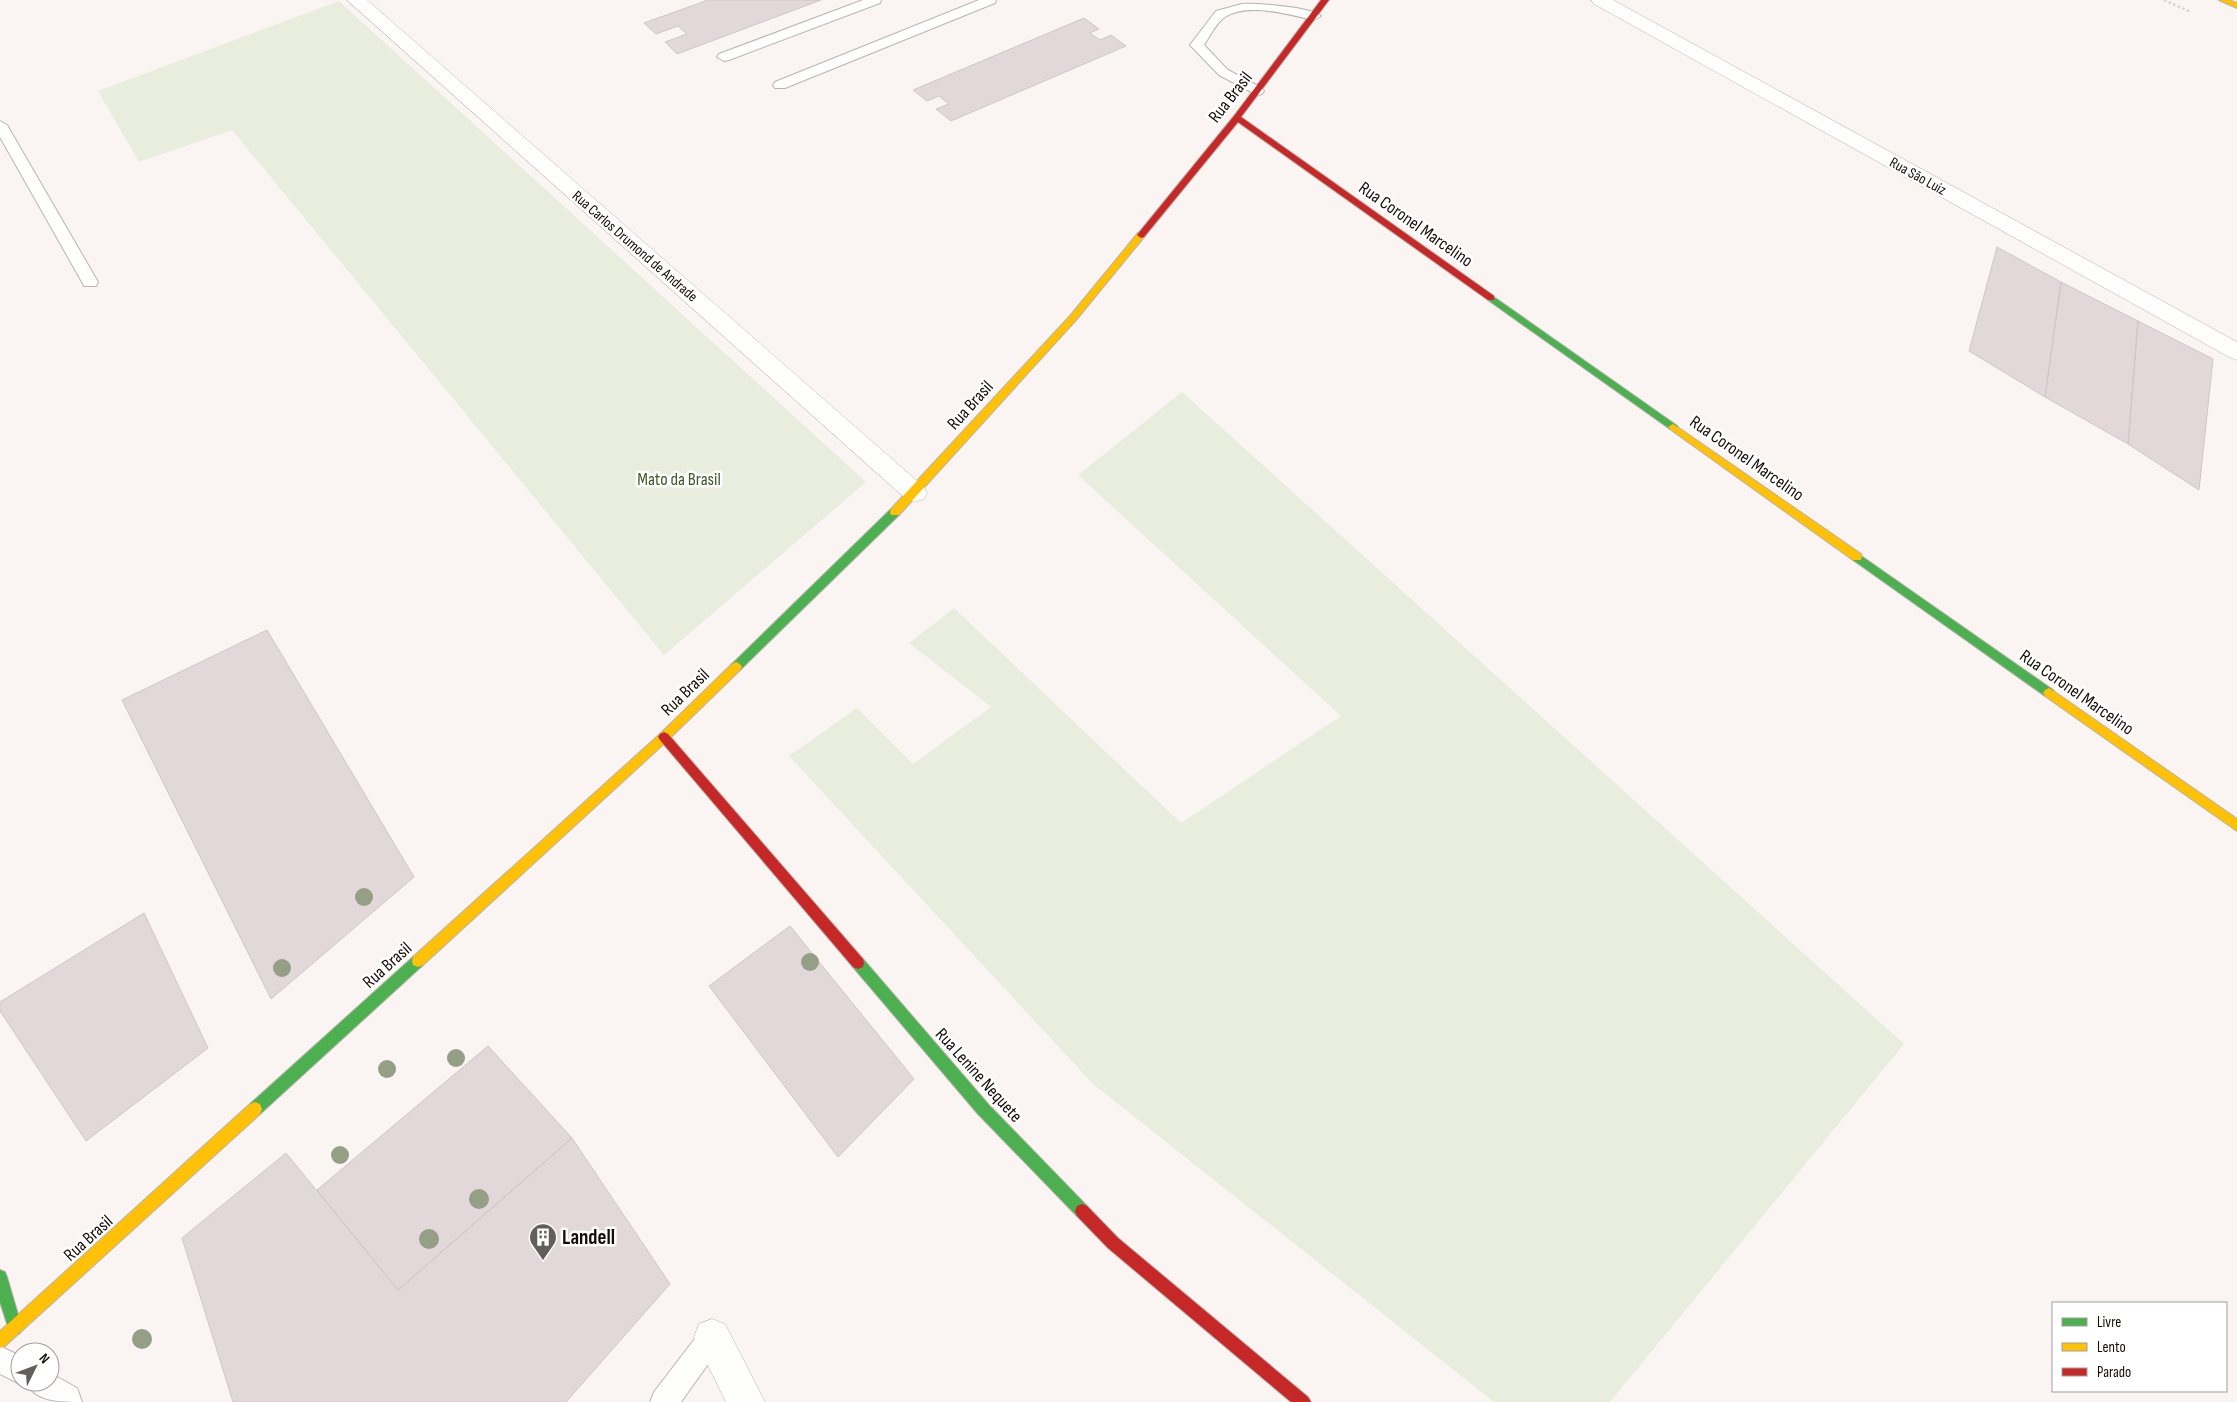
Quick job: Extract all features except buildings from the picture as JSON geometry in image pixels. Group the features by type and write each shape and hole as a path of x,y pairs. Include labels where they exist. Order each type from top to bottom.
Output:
{"street":[{"name":"Rua Carlos Drumond de Andrade","path":"356,0 915,493"},
{"name":"Rua Brasil","path":"0,1341 664,737 915,493 1073,318 1257,92 1325,0"},
{"name":"Rua São Luiz","path":"1600,0 2237,352"},
{"path":"2223,0 2237,6"},
{"name":"Rua Coronel Marcelino","path":"1236,118 2237,826"},
{"name":"Rua Lenine Nequete","path":"664,737 983,1109 1113,1243 1303,1402"},
{"path":"0,1277 14,1328"},
{"path":"712,1337 746,1402"}],"lane":[{"path":"724,57 875,0"},
{"path":"780,85 990,0"},
{"path":"1257,92 1231,79 1214,65 1197,45 1220,14 1236,9 1254,8 1314,16"},
{"path":"0,125 90,282"},
{"path":"664,1402 712,1337"},
{"path":"57,1392 68,1398 68,1402"}],"green space":[{"name":"Mato da Brasil","path":"339,1 866,482 664,655 232,130 139,162 98,91"},
{"path":"1182,392 1904,1044 1610,1402 1494,1402 1093,1084 789,756 857,708 913,764 991,707 909,643 954,608 1181,823 1341,716 1078,475"}],"traffic: fast":[{"path":"1491,298 1673,427"},
{"path":"736,667 895,512"},
{"path":"1857,557 2049,693"},
{"path":"255,1109 418,961"},
{"path":"858,963 983,1109 1082,1211"},
{"path":"0,1277 15,1328"}],"traffic: slow":[{"path":"2223,0 2237,6"},
{"path":"895,512 1073,318 1141,235"},
{"path":"1673,427 1857,557"},
{"path":"418,961 664,737 736,667"},
{"path":"2049,693 2237,826"},
{"path":"0,1341 255,1109"}],"traffic: jam":[{"path":"1141,235 1237,118 1325,0"},
{"path":"1237,118 1491,298"},
{"path":"664,737 858,963"},
{"path":"1082,1211 1113,1243 1303,1402"}],"place":[{"name":"Landell","path":"543,1261"}]}
